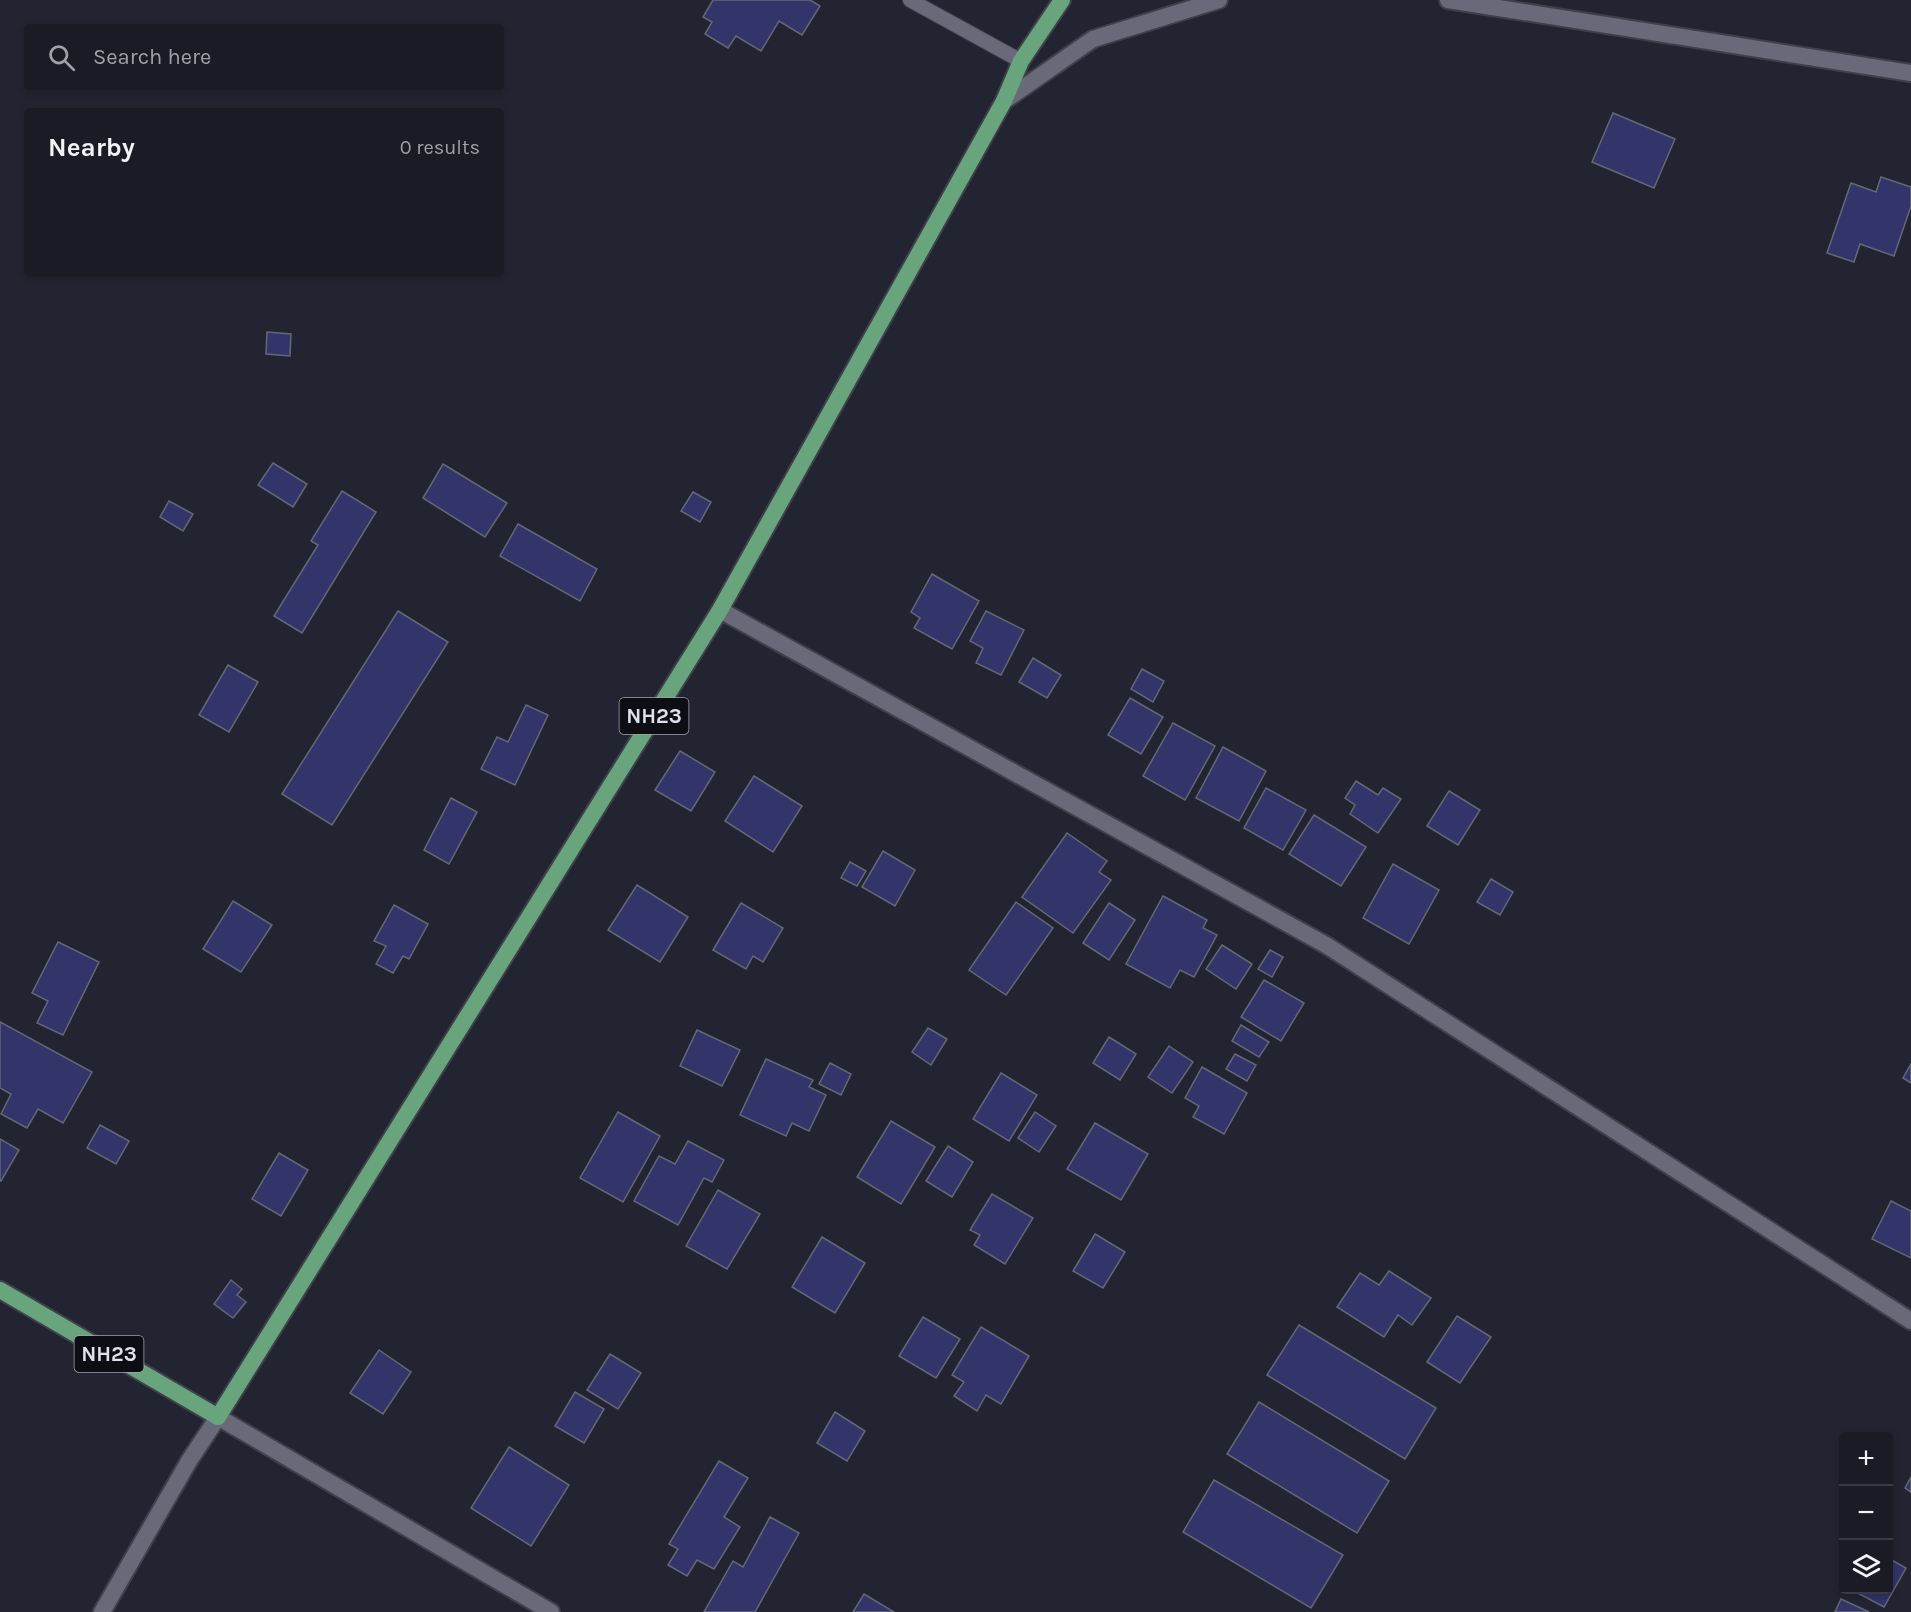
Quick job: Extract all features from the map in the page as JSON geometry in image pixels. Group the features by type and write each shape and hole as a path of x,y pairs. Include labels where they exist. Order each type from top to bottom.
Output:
{"highway":[{"name":"NH23","path":"0,1290 219,1417 720,610 1004,101 1021,61 1062,0"}],"street":[{"path":"1004,101 1093,39 1219,0"},
{"path":"1448,0 1911,73"},
{"path":"720,610 1326,945 1911,1321"},
{"path":"102,1612 189,1461 219,1417 551,1612"}],"lane":[{"path":"910,0 1021,61"}],"building":[{"path":"713,0 810,0 820,6 802,35 779,21 761,51 736,36 728,48 705,34 712,22 703,17"},
{"path":"1613,113 1675,139 1654,188 1592,162"},
{"path":"1881,177 1911,187 1911,206 1894,256 1860,244 1854,262 1827,253 1851,183 1876,192"},
{"path":"267,332 291,334 290,356 266,354"},
{"path":"273,463 307,484 293,507 258,485"},
{"path":"443,464 507,503 485,537 423,498"},
{"path":"342,491 376,512 302,633 274,616 318,545 311,541"},
{"path":"693,492 711,502 700,522 681,511"},
{"path":"169,501 193,514 183,531 160,517"},
{"path":"518,524 597,569 580,601 500,556"},
{"path":"932,574 979,601 952,649 914,628 920,618 911,612"},
{"path":"398,611 448,642 332,825 282,794"},
{"path":"986,611 1024,630 1001,675 976,663 983,648 970,641"},
{"path":"1033,658 1061,675 1047,698 1019,682"},
{"path":"228,665 258,682 229,732 199,715"},
{"path":"1142,669 1164,681 1153,702 1131,689"},
{"path":"1130,698 1163,717 1141,754 1108,735"},
{"path":"526,705 548,715 515,785 481,769 497,737 508,742"},
{"path":"1173,723 1215,746 1185,800 1143,776"},
{"path":"1223,747 1266,771 1239,821 1196,798"},
{"path":"680,751 715,772 691,811 655,790"},
{"path":"754,776 802,806 773,852 725,821"},
{"path":"1356,781 1378,795 1383,788 1401,799 1378,833 1350,814 1355,805 1345,798"},
{"path":"1266,788 1306,810 1283,850 1244,828"},
{"path":"1449,791 1480,810 1458,845 1427,826"},
{"path":"451,798 477,812 449,864 424,850"},
{"path":"1314,815 1366,847 1341,886 1289,854"},
{"path":"1067,833 1107,861 1099,872 1111,880 1073,933 1022,897"},
{"path":"883,851 915,870 895,906 862,887"},
{"path":"850,862 866,871 857,886 841,878"},
{"path":"1393,864 1439,890 1409,944 1363,918"},
{"path":"1491,879 1513,892 1500,915 1477,902"},
{"path":"637,885 688,917 660,962 608,930"},
{"path":"1163,896 1207,920 1203,928 1217,935 1194,977 1180,970 1170,988 1126,964"},
{"path":"233,901 272,925 241,972 203,949"},
{"path":"1016,902 1053,928 1006,995 969,970"},
{"path":"741,903 783,928 763,962 753,956 746,969 713,950"},
{"path":"1109,903 1135,920 1109,960 1083,943"},
{"path":"394,905 428,924 409,959 403,956 393,973 376,964 386,946 374,941"},
{"path":"58,942 99,962 63,1035 37,1023 48,1001 32,993"},
{"path":"1222,945 1252,964 1236,989 1206,969"},
{"path":"1270,950 1283,957 1272,977 1258,969"},
{"path":"1264,980 1304,1003 1281,1041 1241,1017"},
{"path":"0,1022 92,1072 63,1123 38,1109 27,1128 1,1114 11,1094 0,1088"},
{"path":"1241,1025 1269,1042 1259,1057 1232,1041"},
{"path":"928,1028 947,1039 931,1065 912,1052"},
{"path":"697,1030 740,1050 722,1086 680,1066"},
{"path":"1109,1037 1136,1054 1120,1080 1093,1063"},
{"path":"1169,1046 1193,1062 1172,1093 1148,1077"},
{"path":"1235,1054 1256,1065 1247,1081 1226,1069"},
{"path":"766,1059 813,1080 809,1087 826,1095 809,1131 792,1123 786,1136 740,1115"},
{"path":"830,1063 851,1074 841,1095 819,1084"},
{"path":"1911,1064 1911,1083 1903,1078"},
{"path":"1202,1067 1247,1093 1224,1134 1193,1117 1199,1106 1185,1098"},
{"path":"1001,1073 1037,1095 1009,1141 973,1119"},
{"path":"618,1112 660,1136 623,1202 580,1178"},
{"path":"1035,1112 1056,1126 1039,1152 1018,1138"},
{"path":"891,1121 935,1147 901,1204 857,1177"},
{"path":"1095,1123 1148,1154 1121,1200 1067,1169"},
{"path":"100,1125 129,1141 116,1164 87,1148"},
{"path":"0,1139 19,1150 1,1181 0,1181"},
{"path":"688,1141 724,1160 712,1182 704,1178 678,1225 634,1201 659,1156 675,1164"},
{"path":"948,1146 973,1162 952,1197 926,1181"},
{"path":"279,1153 308,1170 281,1216 252,1199"},
{"path":"718,1190 760,1214 727,1269 686,1246"},
{"path":"992,1194 1033,1218 1005,1264 974,1245 980,1235 970,1230"},
{"path":"1891,1201 1911,1211 1911,1258 1872,1239"},
{"path":"1095,1234 1125,1252 1103,1288 1073,1271"},
{"path":"822,1237 865,1263 835,1313 792,1287"},
{"path":"1389,1271 1431,1298 1412,1325 1398,1315 1384,1337 1337,1307 1360,1273 1379,1285"},
{"path":"231,1280 242,1289 237,1295 246,1302 233,1318 214,1304"},
{"path":"1457,1316 1491,1337 1460,1383 1427,1362"},
{"path":"923,1317 960,1339 936,1378 899,1356"},
{"path":"1299,1325 1436,1408 1405,1459 1267,1375"},
{"path":"981,1327 1029,1356 1001,1404 986,1395 977,1411 954,1396 964,1382 952,1375"},
{"path":"379,1350 411,1372 383,1414 350,1393"},
{"path":"610,1354 641,1373 618,1409 587,1390"},
{"path":"575,1392 604,1409 584,1443 555,1426"},
{"path":"1259,1402 1389,1481 1357,1533 1227,1454"},
{"path":"835,1412 865,1431 847,1461 817,1443"},
{"path":"509,1447 569,1485 531,1546 471,1508"},
{"path":"719,1461 748,1478 724,1517 740,1527 714,1569 697,1560 687,1576 668,1565 678,1549 669,1544"},
{"path":"1911,1477 1911,1492 1905,1488"},
{"path":"1214,1480 1343,1555 1311,1608 1183,1532"},
{"path":"770,1517 799,1533 755,1612 704,1612 733,1561 743,1567"},
{"path":"1893,1561 1906,1568 1893,1591"},
{"path":"864,1594 894,1612 853,1612"},
{"path":"1860,1594 1891,1594 1884,1607"},
{"path":"1841,1599 1869,1612 1835,1612"}]}
